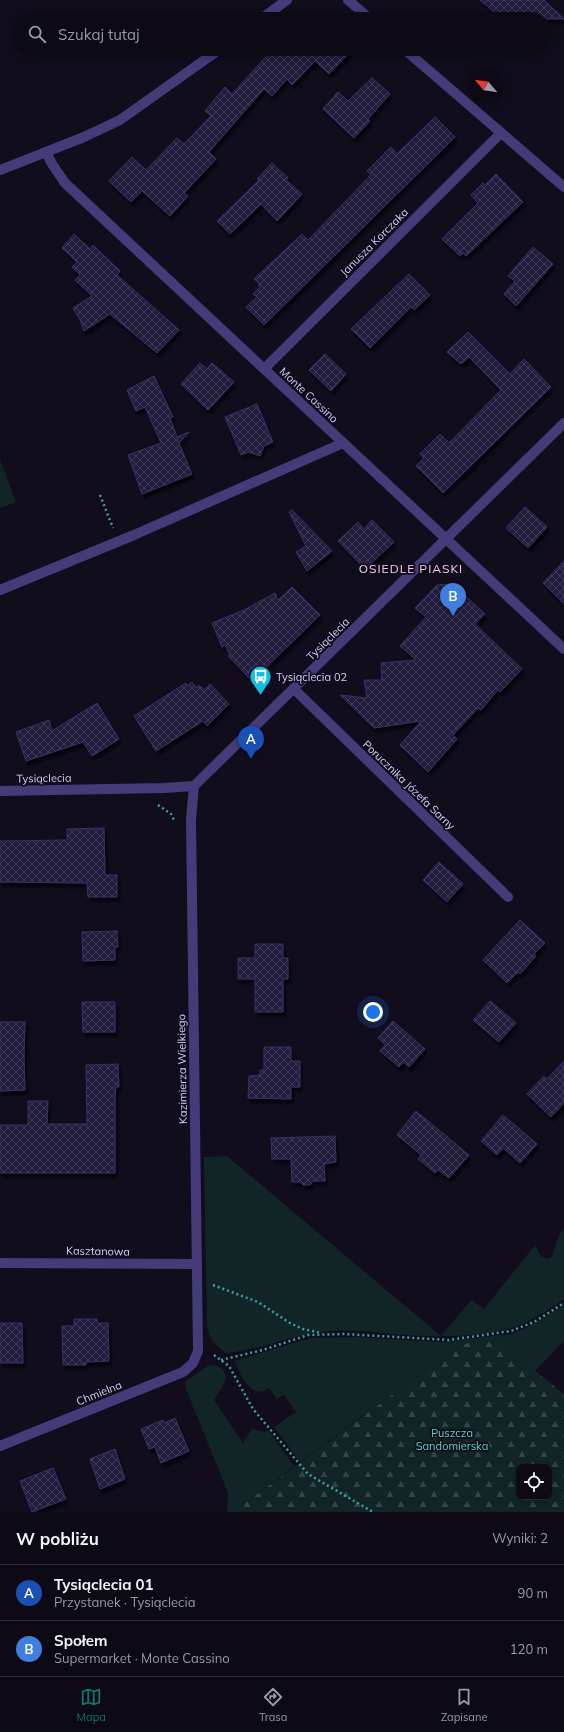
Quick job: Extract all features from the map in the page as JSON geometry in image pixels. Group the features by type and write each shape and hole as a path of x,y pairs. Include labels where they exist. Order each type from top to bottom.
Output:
{"street":[{"path":"271,12 287,0"},
{"path":"348,0 362,12"},
{"path":"0,170 84,137 120,120 210,56"},
{"path":"412,56 564,187"},
{"name":"Janusza Korczaka","path":"264,369 501,133"},
{"name":"Monte Cassino","path":"46,152 65,183 564,649"},
{"name":"Tysiąclecia","path":"0,791 194,786 204,774 294,689 564,423"},
{"path":"0,590 119,541 343,443"},
{"name":"Porucznika Józefa Sarny","path":"294,689 508,897"},
{"name":"Kazimierza Wielkiego","path":"194,786 191,820 198,1351"},
{"name":"Kasztanowa","path":"0,1263 197,1264"},
{"name":"Chmielna","path":"0,1446 183,1372 193,1363 198,1351"}],"path":[{"path":"100,495 119,541"},
{"path":"197,1277 217,1287 258,1302 290,1323 303,1329 329,1334"},
{"path":"221,1360 263,1350 308,1335 329,1334 449,1340 511,1331 534,1322 564,1303"},
{"path":"198,1351 213,1355 229,1366 253,1409 308,1474 373,1512"}],"green space":[{"path":"0,459 16,502 0,508"},
{"path":"227,1156 441,1336 402,1335 358,1331 318,1332 252,1349 225,1353 216,1345 208,1332 204,1157"},
{"path":"564,1228 564,1299 545,1312 512,1328 481,1334 441,1336 471,1300 484,1309 535,1245 541,1257 547,1259 552,1257 559,1235"},
{"path":"564,1305 564,1341 535,1371 502,1344 476,1340 457,1347 300,1462 274,1427 296,1412 284,1395 277,1399 269,1388 262,1391 251,1389 243,1379 234,1361 311,1338 357,1337 442,1342 510,1334 526,1328"},
{"name":"Puszcza Sandomierska","path":"476,1340 502,1344 564,1394 564,1512 233,1512 457,1347"},
{"path":"212,1365 220,1368 226,1375 223,1385 214,1400 243,1443 252,1429 265,1432 268,1430 294,1466 233,1512 227,1512 228,1493 186,1389 185,1382 207,1366"}],"building":[{"path":"480,0 544,0 564,19 552,19 552,12 494,12"},
{"path":"267,56 346,56 329,74 315,61 292,85 287,79 272,96 264,89 209,152 216,159 184,193 188,196 170,216 142,191 131,202 109,181 132,157 146,170 177,138 184,144 211,116 205,111 225,87 232,94"},
{"path":"372,78 390,94 368,119 370,121 354,138 323,109 338,92 348,101"},
{"path":"435,117 455,137 264,325 246,307 257,297 253,294 260,287 258,285 259,283 254,279 302,234 308,240 371,175 367,171 391,147 397,154"},
{"path":"272,163 288,178 286,180 302,194 277,221 261,204 230,234 217,221 259,180 257,179"},
{"path":"496,174 523,202 466,256 463,253 460,256 442,239 478,203 471,195 483,183 485,185"},
{"path":"74,234 90,249 93,245 120,271 117,275 179,330 157,353 110,314 84,331 73,308 92,296 75,280 80,275 72,267 77,262 62,248"},
{"path":"533,247 553,264 516,306 504,294 515,281 508,276"},
{"path":"409,274 430,295 414,310 411,307 370,348 351,329"},
{"path":"468,332 510,374 524,359 551,387 443,493 416,466 424,458 420,454 440,434 449,443 501,390 469,357 461,364 447,352"},
{"path":"325,354 346,374 331,391 309,370"},
{"path":"200,363 207,369 212,363 234,382 208,410 181,384"},
{"path":"154,376 173,417 170,418 177,437 189,432 179,443 192,474 142,494 128,455 161,443 145,407 136,411 127,390"},
{"path":"257,404 273,442 264,446 260,456 249,452 241,455 225,417"},
{"path":"525,507 547,527 528,548 506,528"},
{"path":"292,510 332,551 307,571 296,552 306,546 289,512"},
{"path":"372,520 394,542 365,569 338,541 358,522 364,529"},
{"path":"564,561 564,604 543,583"},
{"path":"452,584 485,614 475,624 522,669 500,692 498,690 481,710 478,708 453,735 457,739 428,772 400,745 421,721 374,728 340,695 367,698 364,680 382,680 381,663 416,660 400,646 426,617 415,608 437,585"},
{"path":"292,587 320,615 252,681 228,656 230,655 225,645 222,647 212,623 244,610 275,593 278,600"},
{"path":"192,682 197,688 199,685 205,690 210,684 229,704 207,726 203,721 156,751 134,716 186,683 187,686"},
{"path":"97,703 119,739 92,756 83,742 26,761 16,732 49,720 52,731"},
{"path":"104,828 105,875 117,875 117,897 88,897 87,883 0,882 0,841 67,840 67,829"},
{"path":"439,862 463,884 447,902 423,880"},
{"path":"520,920 545,943 534,954 536,956 520,974 518,972 507,983 483,960"},
{"path":"117,931 118,947 115,947 115,960 83,961 82,932"},
{"path":"255,944 283,944 283,958 288,958 288,979 283,979 283,1012 255,1012 255,979 238,979 238,958 255,958"},
{"path":"490,1001 516,1023 499,1042 473,1020"},
{"path":"82,1002 115,1002 115,1032 83,1032"},
{"path":"393,1021 425,1049 409,1067 403,1062 399,1067 380,1051 385,1045 378,1038"},
{"path":"0,1022 25,1022 25,1090 0,1091"},
{"path":"264,1047 291,1047 291,1061 300,1061 300,1087 291,1087 291,1099 248,1098 249,1076 260,1075 260,1070 264,1070"},
{"path":"564,1061 564,1103 551,1117 527,1094 544,1076 547,1079"},
{"path":"118,1064 119,1087 116,1087 115,1098 115,1173 0,1173 0,1125 28,1125 28,1101 48,1101 47,1124 87,1124 86,1065"},
{"path":"416,1111 469,1155 449,1178 438,1170 435,1173 418,1159 421,1155 397,1135"},
{"path":"503,1115 537,1144 520,1163 503,1148 497,1155 481,1141"},
{"path":"335,1136 336,1162 324,1164 325,1181 313,1181 310,1185 303,1185 300,1182 292,1182 291,1159 272,1159 271,1138"},
{"path":"74,1319 97,1319 97,1323 108,1323 109,1361 86,1362 86,1365 63,1365 62,1326 74,1326"},
{"path":"0,1323 22,1323 23,1363 0,1363"},
{"path":"175,1418 189,1451 161,1463 155,1447 149,1449 141,1429 163,1420 164,1423"},
{"path":"115,1449 125,1479 100,1489 90,1459"},
{"path":"53,1468 66,1499 32,1512 20,1481"}],"place":[{"name":"Społem","path":"453,616"},
{"name":"Tysiąclecia 02","path":"260,696"},
{"name":"Tysiąclecia 01","path":"251,759"}],"district":[{"name":"OSIEDLE PIASKI","path":"411,569"}]}
